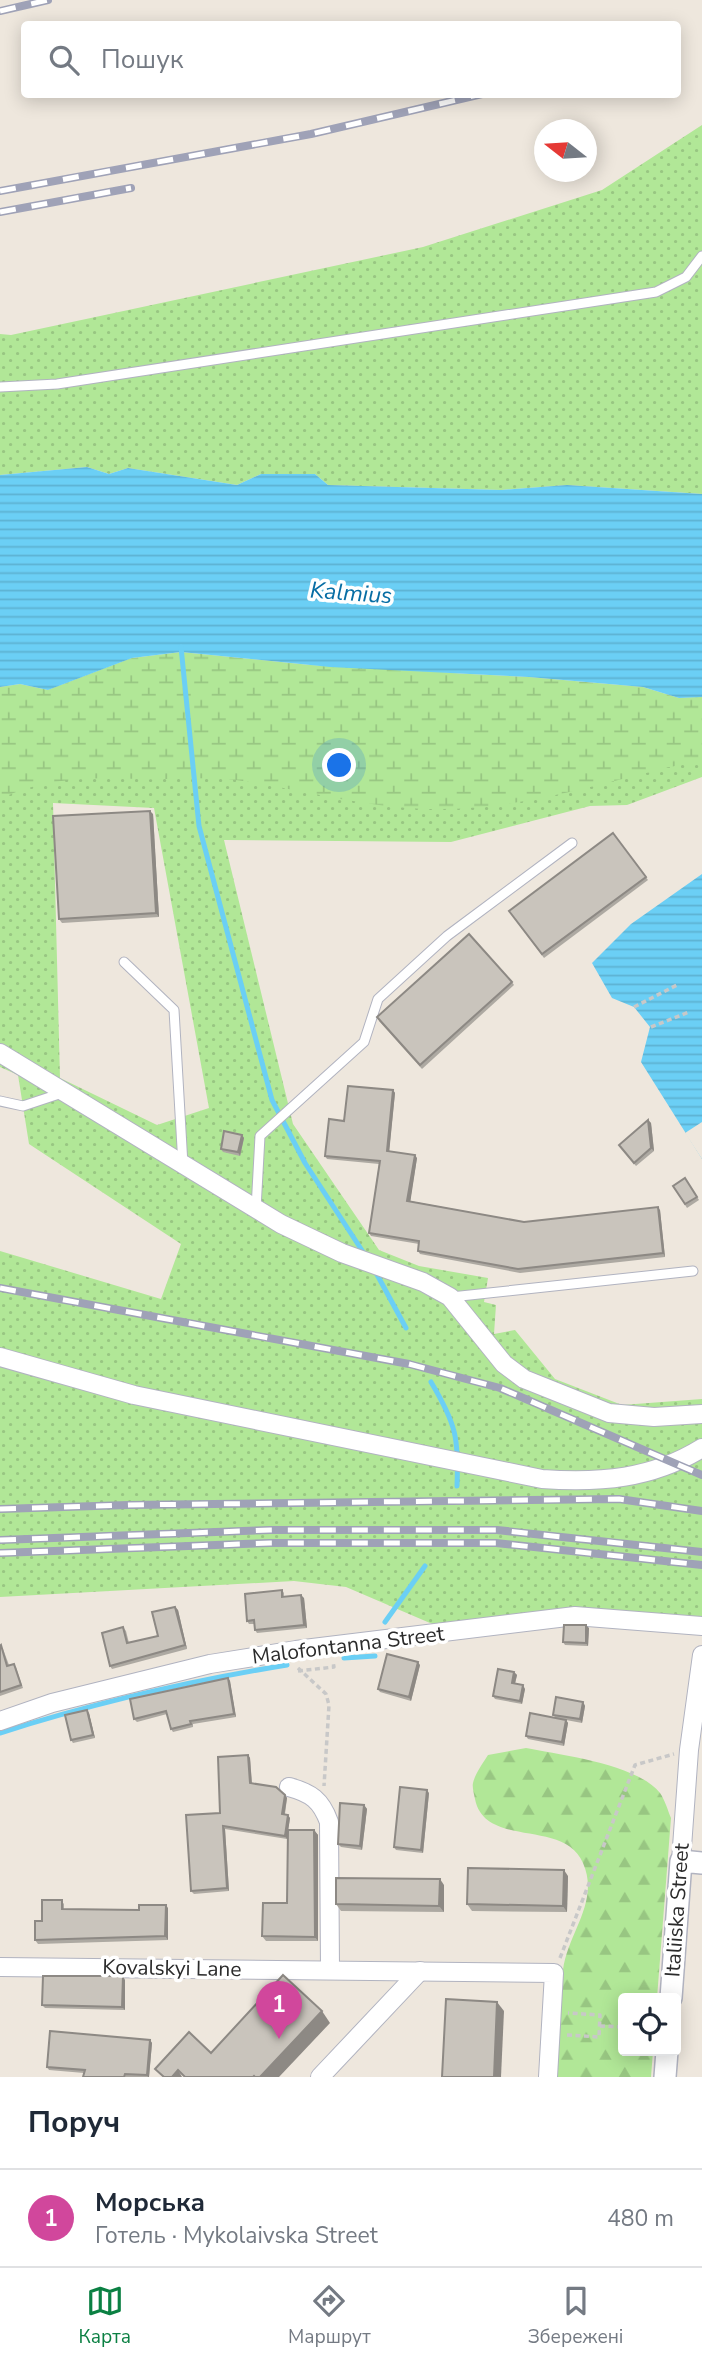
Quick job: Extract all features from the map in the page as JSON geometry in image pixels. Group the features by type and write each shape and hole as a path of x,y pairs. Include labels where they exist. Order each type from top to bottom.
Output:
{"street":[{"path":"0,1053 256,1209 342,1253 386,1267 450,1297 504,1364 524,1379 610,1413 654,1417 702,1414"},
{"path":"0,1357 135,1395 542,1479 587,1482 635,1477 683,1460 702,1448"},
{"name":"Malofontanna Street","path":"0,1721 52,1703 197,1668 296,1650 575,1616 702,1626"},
{"name":"Italiiska Street","path":"672,1993 691,1862 684,1825 689,1750 702,1654"},
{"path":"289,1787 309,1792 323,1806 329,1822 330,1970"},
{"path":"684,1825 702,1814"},
{"name":"Kovalskyi Lane","path":"0,1967 554,1973"},
{"path":"320,2077 420,1971"},
{"path":"548,2077 554,1973"},
{"path":"665,2077 667,2056"}],"lane":[{"path":"0,387 57,384 656,292 686,277 702,256"},
{"path":"256,1209 260,1136 364,1042 378,999 447,936 572,843"},
{"path":"124,962 174,1010 183,1165"},
{"path":"0,1101 23,1106 65,1092"},
{"path":"450,1297 693,1271"}],"path":[{"path":"634,1007 677,985"},
{"path":"651,1027 688,1012"},
{"path":"323,1806 329,1705 326,1695 298,1671 334,1667"},
{"path":"554,1973 635,1765 689,1750"},
{"path":"569,2036 599,2037 600,2026 600,2015 570,2013"},
{"path":"600,2026 618,2028"}],"green space":[{"path":"702,125 702,494 567,485 501,490 328,485 315,474 261,474 237,485 128,468 109,474 87,467 0,475 0,334 11,335 423,247 602,190"},
{"path":"181,652 330,667 529,677 643,687 679,698 702,697 702,760 534,799 466,808 406,808 212,778 69,780 34,786 0,799 0,687 20,684 48,690 132,658"},
{"path":"132,658 424,670 679,698 702,697 702,777 627,805 590,806 451,842 224,840 293,1124 379,1250 419,1266 488,1278 484,1302 496,1305 494,1334 515,1330 555,1379 622,1405 702,1399 702,1618 576,1607 437,1626 346,1587 294,1581 0,1597 0,1251 161,1299 181,1244 29,1144 18,1075 0,1067 0,687 48,690","holes":["53,803 154,808 209,1108 157,1125 60,1078"]},
{"path":"526,1748 598,1762 649,1783 665,1802 671,1818 657,1993 618,1993 618,2056 653,2056 651,2077 556,2077 563,1970 585,1904 587,1877 583,1863 573,1849 560,1841 493,1824 482,1814 475,1799 473,1783 488,1755"}],"water":[{"name":"Kalmius","path":"87,467 109,474 128,468 237,485 261,474 315,474 328,485 501,490 567,485 702,494 702,697 679,698 643,687 529,677 330,667 181,652 132,658 48,690 20,684 0,687 0,475"},
{"path":"702,874 702,1159 641,1062 650,1027 634,1007 612,998 592,963 631,924"}],"pier":[{"path":"702,1122 702,1159 685,1133"}],"building":[{"path":"150,811 156,913 59,919 53,816"},
{"path":"613,833 646,877 542,954 509,911"},
{"path":"469,934 512,982 420,1065 377,1017"},
{"path":"348,1086 393,1090 387,1151 415,1155 407,1201 524,1222 658,1207 663,1253 518,1269 418,1251 419,1241 369,1233 380,1161 325,1156 329,1119 344,1121"},
{"path":"648,1120 651,1148 634,1163 619,1145"},
{"path":"224,1131 242,1135 238,1152 221,1149"},
{"path":"685,1178 697,1197 685,1204 673,1186"},
{"path":"282,1590 282,1597 301,1595 304,1625 255,1630 254,1620 247,1621 245,1594"},
{"path":"175,1607 185,1645 110,1666 102,1633 123,1627 127,1643 158,1636 152,1612"},
{"path":"564,1625 586,1625 586,1643 563,1642"},
{"path":"0,1646 7,1666 14,1664 21,1685 0,1692"},
{"path":"387,1654 418,1662 409,1697 378,1689"},
{"path":"498,1669 514,1672 512,1683 523,1685 520,1701 493,1696"},
{"path":"228,1678 234,1714 190,1721 191,1724 171,1729 166,1711 134,1719 130,1699"},
{"path":"556,1697 583,1702 580,1719 553,1715"},
{"path":"87,1710 93,1735 71,1740 65,1715"},
{"path":"530,1713 566,1720 562,1742 526,1736"},
{"path":"248,1755 250,1783 276,1787 285,1795 282,1814 288,1815 285,1836 223,1826 227,1888 191,1891 186,1815 220,1813 218,1757"},
{"path":"400,1787 427,1790 421,1850 394,1847"},
{"path":"340,1803 364,1805 360,1846 338,1844"},
{"path":"288,1830 314,1830 315,1937 262,1936 263,1903 287,1903"},
{"path":"468,1868 564,1870 563,1906 467,1904"},
{"path":"336,1878 440,1879 439,1906 336,1904"},
{"path":"42,1900 62,1900 62,1909 139,1910 139,1905 166,1905 165,1936 35,1940 35,1921 42,1921"},
{"path":"283,1975 322,2011 260,2077 185,2077 178,2070 172,2077 164,2077 155,2069 189,2032 211,2053"},
{"path":"43,1976 123,1976 122,2007 42,2005"},
{"path":"446,1999 497,2002 494,2077 442,2077"},
{"path":"50,2031 150,2040 147,2075 83,2077 85,2070 47,2067"}],"waterway":[{"path":"181,647 199,826 272,1100 305,1163 365,1255"},
{"path":"374,1269 406,1328"},
{"path":"431,1382 446,1409 454,1432 457,1486"},
{"path":"385,1622 425,1566"},
{"path":"344,1658 375,1656"},
{"path":"0,1733 142,1694 287,1665"}],"railway":[{"path":"0,11 48,0"},
{"path":"0,191 311,134 465,98"},
{"path":"0,212 131,188"},
{"path":"0,1288 409,1364 500,1388 702,1475"},
{"path":"0,1509 619,1499 702,1511"},
{"path":"0,1540 270,1530 497,1530 702,1552"},
{"path":"0,1553 270,1543 496,1543 702,1565"}],"place":[{"name":"Морська","path":"279,2039"}]}
